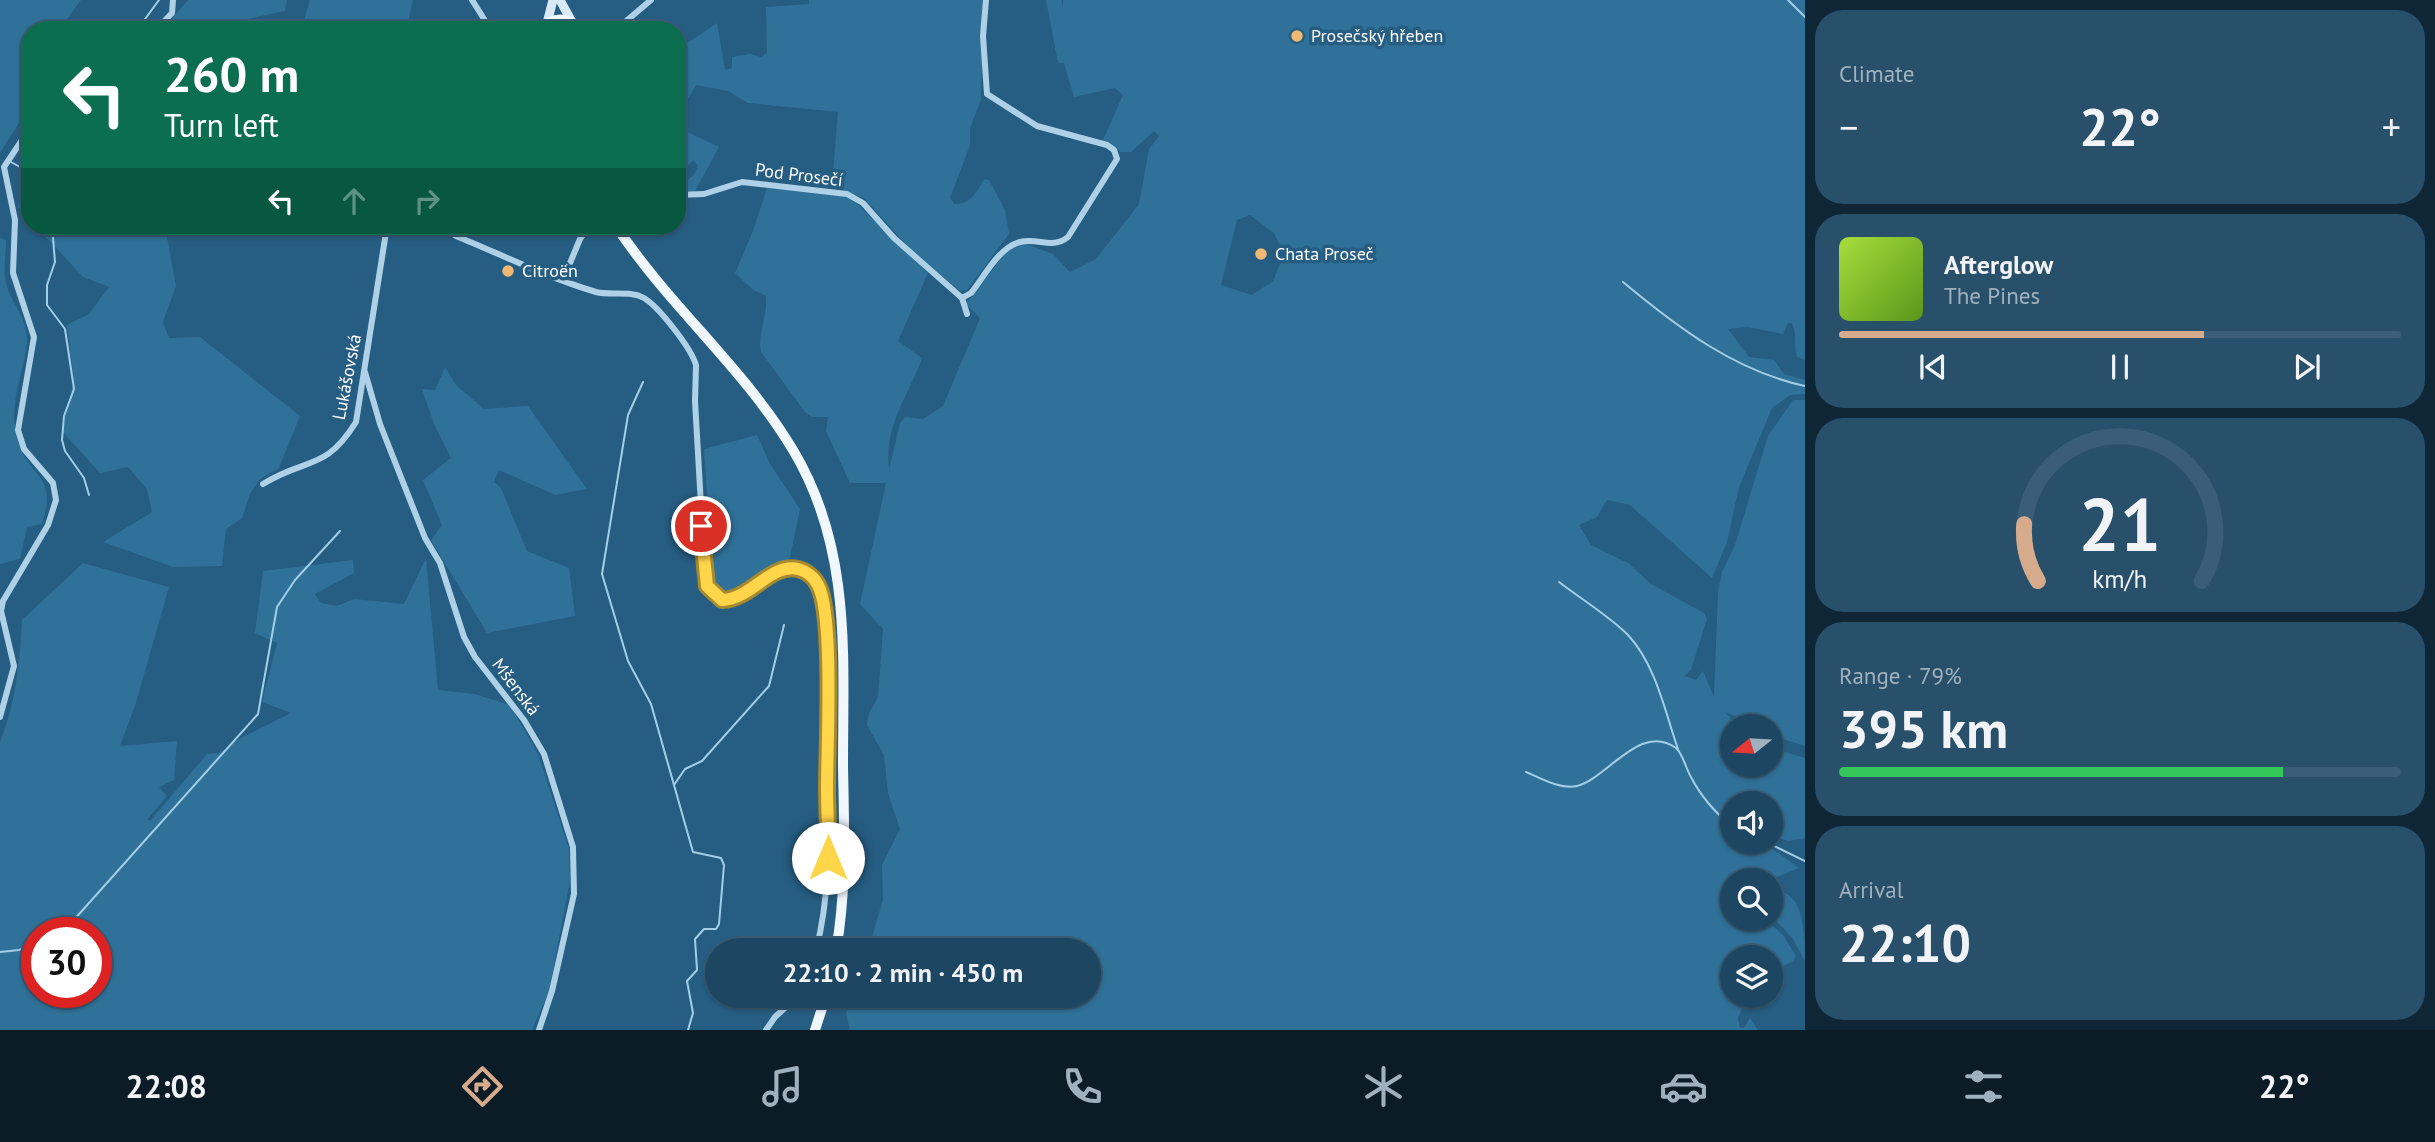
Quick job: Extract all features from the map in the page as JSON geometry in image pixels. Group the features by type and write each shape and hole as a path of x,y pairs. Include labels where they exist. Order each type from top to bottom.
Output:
{"main road":[{"path":"623,235 778,426 810,481 824,518 833,549 843,613 844,832 842,901 837,938"},
{"path":"815,1030 822,1008"}],"street":[{"path":"164,21 172,13 173,0"},
{"path":"472,0 485,21"},
{"path":"545,21 553,0"},
{"path":"561,0 576,21"},
{"path":"622,21 651,0"},
{"path":"967,313 962,298 971,293 1009,247 1024,241 1055,244 1068,237 1117,159 1114,150 1107,145 1037,126 987,94 984,36 986,0"},
{"path":"0,717 13,666 1,611 3,601 48,525 56,500 53,483 24,449 18,430 34,337 13,273 15,220 5,181 7,161 21,141"},
{"name":"Pod Prosečí","path":"686,195 705,194 742,182 847,194 863,203 894,238 962,298"},
{"name":"Lukášovská","path":"263,484 328,457 344,441 356,422 386,235"},
{"path":"456,235 563,280 609,295 637,295 652,304 694,358 705,575 713,595 722,600 734,600 748,593 778,570 794,568 814,578 823,602 827,659 828,840 825,907 819,938"},
{"path":"563,280 583,235"},
{"name":"Mšenská","path":"365,372 380,425 425,538 440,563 464,637 475,657 535,737 544,754 573,847 574,894 552,991 539,1030"},
{"path":"766,1030 785,1008"}],"shaded area":[{"path":"0,0 81,0 66,21 21,21 19,123 0,153"},
{"path":"188,0 287,0 285,11 238,21 170,21"},
{"path":"310,0 413,0 408,21 304,21"},
{"path":"809,0 983,0 981,100 970,128 970,145 950,198 954,204 969,200 984,179 989,180 1005,210 1009,234 967,290 960,291 911,250 865,199 832,185 838,112 748,103 728,91 696,85 688,99 686,96 686,44 717,23 725,70 732,68 732,57 750,54 761,57 767,53 766,7 809,4"},
{"path":"1046,0 1062,0 1062,10 1063,0 1805,0 1805,360 1797,357 1792,323 1788,323 1783,334 1748,327 1728,329 1749,357 1774,360 1784,374 1805,380 1805,394 1790,395 1772,408 1739,487 1727,542 1712,578 1630,505 1607,500 1597,517 1579,525 1591,545 1628,563 1651,584 1704,613 1707,619 1691,670 1684,676 1696,680 1703,671 1714,697 1718,592 1722,572 1735,545 1768,436 1793,400 1805,400 1805,746 1783,739 1783,714 1720,714 1720,777 1783,777 1783,752 1805,758 1805,838 1783,840 1783,791 1720,791 1720,854 1780,854 1799,868 1783,875 1783,868 1720,868 1720,931 1778,931 1796,956 1783,966 1783,945 1720,945 1720,1008 1742,1008 1738,1018 1740,1028 1744,1028 1750,1018 1758,1030 850,1030 846,1014 848,1008 1101,1008 1101,938 872,938 883,900 882,865 900,829 888,793 884,755 867,725 869,713 878,697 883,629 860,604 886,483 850,483 826,431 828,417 812,417 805,412 761,352 760,338 766,311 766,296 752,289 735,273 767,188 839,194 852,199 928,273 898,341 922,358 894,425 888,453 889,469 900,423 905,417 923,419 943,406 980,318 966,304 1007,251 1023,243 1053,254 1070,272 1096,259 1139,204 1149,149 1159,136 1154,131 1131,152 1121,152 1103,140 1123,95 1115,88 1074,97 1064,63 1058,63","holes":["1250,215 1274,233 1284,254 1273,281 1252,295 1221,285 1237,220"]},
{"path":"686,131 719,147 694,193 686,192 686,181 694,175 698,166 693,160 686,167"},
{"path":"21,183 21,210 18,207"},
{"path":"44,235 167,235 176,286 163,322 169,338 200,337 300,416 279,468 260,479 250,494 242,518 226,529 222,566 173,567 103,542 152,512 147,489 128,467 100,473 62,431 74,381 67,325 89,314 109,287 83,277"},
{"path":"0,238 6,240 6,283 27,334 15,402 17,438 22,452 40,477 47,495 42,524 27,527 20,559 0,564"},
{"path":"445,367 456,385 484,409 528,406 587,489 555,495 499,470 494,482 501,488 527,551 569,568 575,616 487,633 431,540 442,525 423,480 451,458 434,424 422,389 435,390"},
{"path":"757,435 770,464 800,509 789,562 741,590 726,592 713,582 704,449"},
{"path":"426,558 438,690 474,694 510,705 538,754 569,849 570,881 549,991 532,1030 0,1030 0,742 16,682 22,620 83,563 169,587 135,706 120,746 177,741 174,780 159,787 167,796 147,820 151,820 207,754 219,753 239,739 291,713 262,702 277,643 255,633 263,571 353,560 354,573 315,594 321,603 337,606 354,599 404,604"},
{"path":"1783,893 1794,901 1799,910 1804,931 1805,961 1793,939 1783,928"}],"waterway":[{"path":"144,21 159,0"},
{"path":"1788,0 1805,17"},
{"path":"11,162 21,168"},
{"path":"53,235 55,262 47,285 47,305 65,329 74,389 64,416 62,440 65,451 84,478 89,495"},
{"path":"1623,282 1708,345 1755,370 1805,386"},
{"path":"643,382 628,415 602,574 628,661 651,704 693,852 721,858 724,865 719,924 716,929 704,929 695,939 697,970 687,981 693,1013 688,1030"},
{"path":"76,917 258,714 277,607 295,580 340,531"},
{"path":"1559,582 1612,621 1638,647 1659,689 1678,749"},
{"path":"674,785 685,769 702,761 769,686 784,625"},
{"path":"1526,772 1558,785 1577,786 1589,781 1637,746 1663,742 1676,748 1699,791 1720,815"},
{"path":"1783,850 1805,861"},
{"path":"0,952 21,949"}],"place":[{"name":"Prosečský hřeben","path":"1297,36"},
{"name":"Chata Proseč","path":"1261,254"},
{"name":"Citroën","path":"508,271"}],"route":[{"path":"701,526 707,586 713,595 722,600 734,600 748,593 778,570 800,570 808,573 818,584 823,602 827,659 828,858"}]}
